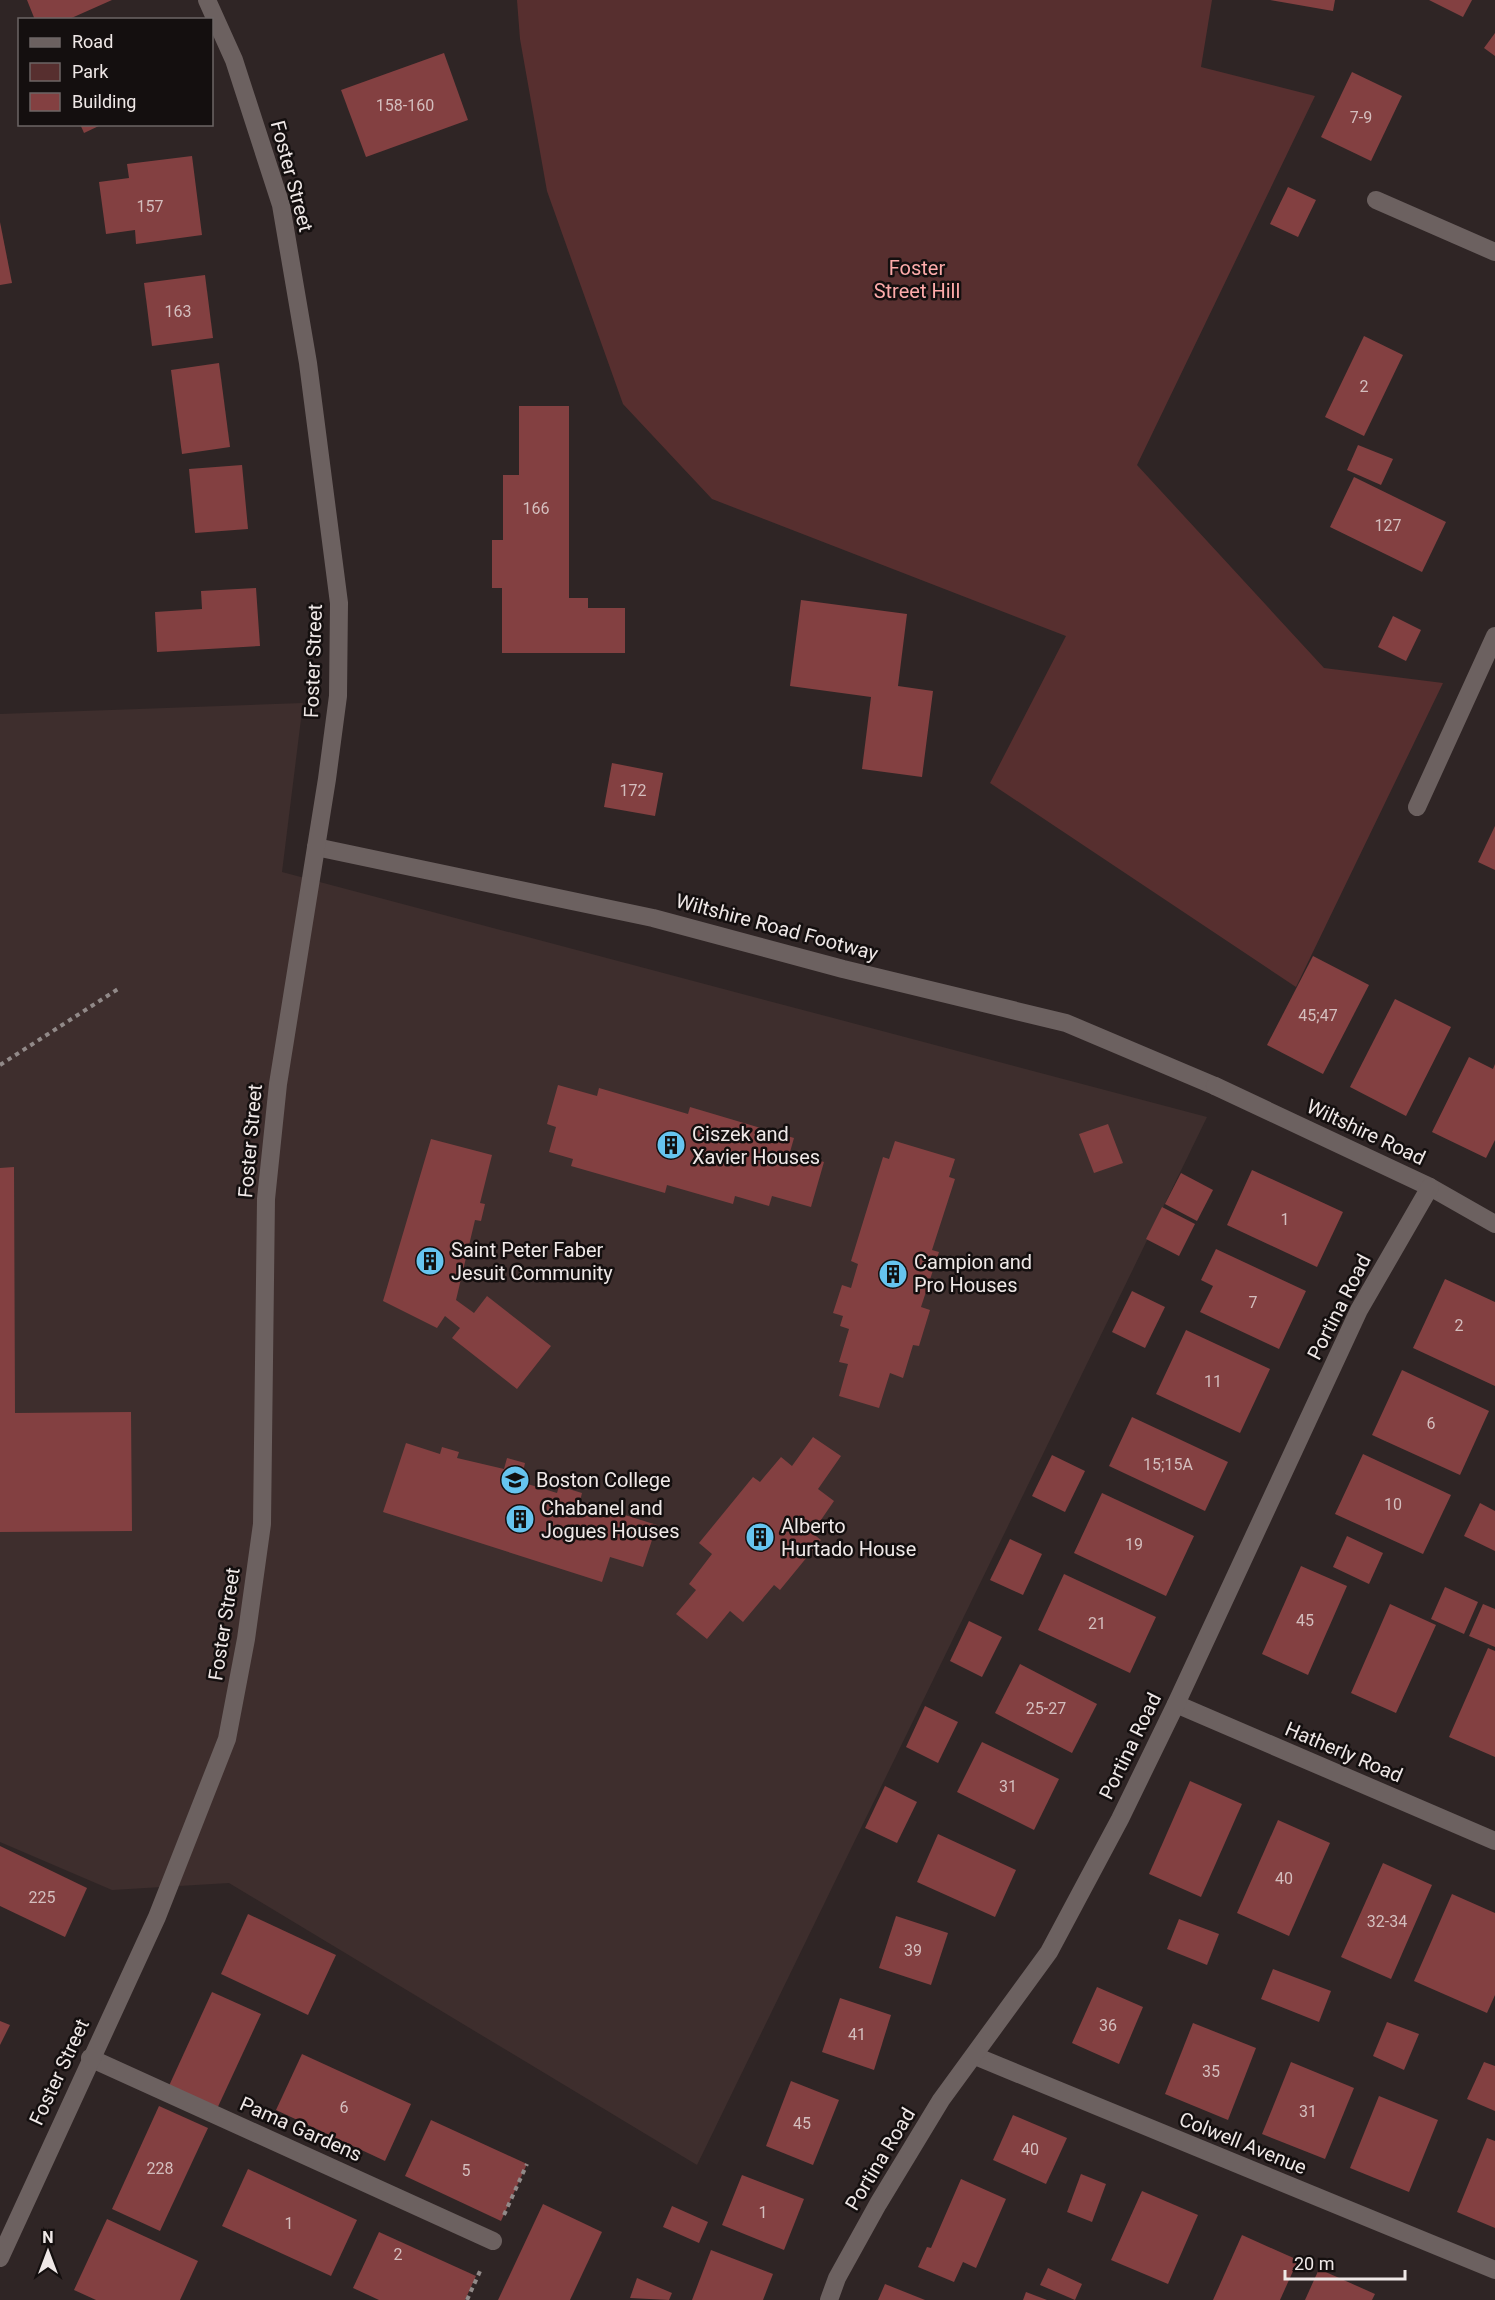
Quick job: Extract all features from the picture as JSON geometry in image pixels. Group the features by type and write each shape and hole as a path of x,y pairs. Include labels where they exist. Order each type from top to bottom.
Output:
{"street":[{"name":"Foster Street","path":"0,2258 156,1917 227,1739 246,1639 262,1524 267,1199 272,1136 338,696 339,603 327,493 281,205 234,60 207,0"},
{"path":"1376,200 1495,252"},
{"path":"1417,807 1495,636"},
{"name":"Wiltshire Road Footway","path":"316,847 653,918 843,969 1066,1023 1215,1086"},
{"name":"Wiltshire Road","path":"1215,1086 1430,1187 1495,1224"},
{"name":"Portina Road","path":"829,2300 837,2278 878,2204 941,2100 1049,1952 1120,1819 1176,1704 1359,1310 1430,1187"},
{"name":"Hatherly Road","path":"1176,1704 1495,1841"},
{"name":"Colwell Avenue","path":"975,2056 1495,2270"},
{"name":"Pama Gardens","path":"90,2058 493,2241"}],"path":[{"path":"0,1065 118,989"}],"shaded area":[{"name":"Boston College","path":"303,703 282,872 1207,1117 697,2165 229,1883 112,1890 0,1842 0,714"}],"green space":[{"name":"Foster Street Hill","path":"517,0 1212,0 1201,67 1315,96 1137,465 1324,668 1443,683 1296,987 990,783 1066,636 712,499 623,404 547,191 520,39"}],"building":[{"path":"27,0 112,0 72,18 34,18"},
{"path":"1270,0 1335,0 1333,11"},
{"path":"1429,0 1472,0 1463,17"},
{"path":"1495,33 1495,56 1484,48"},
{"path":"444,53 468,120 366,157 341,90"},
{"path":"1352,72 1402,96 1371,161 1321,137"},
{"path":"81,126 99,126 84,133"},
{"path":"192,156 202,235 136,244 135,230 106,234 99,182 129,178 127,164"},
{"path":"1288,187 1316,200 1298,237 1270,224"},
{"path":"0,222 12,283 0,285"},
{"path":"205,275 213,338 152,346 144,283"},
{"path":"1364,336 1403,355 1364,436 1325,417"},
{"path":"219,363 230,447 182,454 171,370"},
{"path":"519,406 569,406 569,598 588,598 588,608 625,608 625,653 502,653 502,588 492,588 492,540 503,540 503,475 519,475"},
{"path":"1358,445 1393,459 1381,485 1347,470"},
{"path":"242,465 248,529 195,533 189,469"},
{"path":"1354,477 1446,522 1422,572 1330,527"},
{"path":"256,588 260,646 157,652 155,612 202,609 201,591"},
{"path":"801,600 907,614 898,686 933,691 922,777 862,769 871,697 790,686"},
{"path":"1393,616 1421,630 1406,661 1378,647"},
{"path":"612,763 663,773 655,816 604,807"},
{"path":"1495,826 1495,870 1478,862"},
{"path":"1313,956 1369,985 1323,1074 1267,1045"},
{"path":"1395,999 1451,1027 1406,1116 1350,1087"},
{"path":"1469,1057 1493,1069 1495,1064 1495,1140 1486,1158 1432,1132"},
{"name":"Ciszek and Xavier Houses","path":"558,1085 597,1096 599,1088 688,1114 690,1107 794,1138 790,1152 824,1162 811,1207 772,1196 769,1206 735,1196 733,1204 667,1185 665,1193 571,1166 573,1159 549,1152 556,1127 547,1124"},
{"path":"1108,1124 1123,1163 1094,1173 1079,1134"},
{"name":"Saint Peter Faber Jesuit Community","path":"431,1139 492,1155 480,1203 485,1204 481,1221 475,1220 456,1300 474,1313 487,1296 551,1346 517,1389 452,1338 460,1328 445,1316 437,1328 383,1301"},
{"name":"Campion and Pro Houses","path":"895,1141 955,1159 949,1177 955,1179 932,1250 939,1252 921,1307 930,1310 919,1346 913,1345 903,1378 890,1373 879,1408 839,1396 848,1364 839,1362 849,1329 840,1326 843,1316 833,1313 842,1285 851,1288 858,1264 851,1261 883,1157 889,1159"},
{"path":"14,1167 15,1413 131,1412 132,1531 0,1532 0,1168"},
{"path":"1252,1170 1343,1212 1317,1267 1227,1225"},
{"path":"1181,1173 1213,1190 1197,1221 1165,1204"},
{"path":"1162,1207 1195,1224 1179,1256 1146,1239"},
{"path":"1216,1249 1306,1291 1279,1349 1200,1312 1213,1286 1201,1280"},
{"path":"1445,1279 1495,1302 1495,1386 1413,1348"},
{"path":"1132,1291 1165,1307 1145,1348 1112,1332"},
{"path":"1186,1330 1270,1369 1240,1433 1156,1394"},
{"path":"1402,1370 1489,1411 1460,1475 1372,1435"},
{"path":"1132,1417 1228,1462 1205,1511 1109,1466"},
{"name":"Alberto Hurtado House","path":"813,1437 841,1456 818,1489 834,1501 812,1533 821,1540 780,1590 774,1585 743,1622 730,1611 707,1639 676,1614 696,1590 689,1584 712,1554 699,1543 753,1477 760,1482 781,1457 792,1466"},
{"name":"Chabanel and Jogues Houses","path":"406,1443 440,1454 442,1447 459,1452 457,1458 504,1469 507,1458 525,1463 521,1482 557,1493 559,1486 582,1493 580,1501 657,1525 643,1567 610,1557 602,1582 383,1512"},
{"path":"1363,1454 1451,1495 1423,1554 1335,1514"},
{"path":"1052,1455 1085,1471 1065,1512 1032,1496"},
{"path":"1102,1493 1194,1536 1166,1596 1074,1553"},
{"path":"1480,1503 1495,1511 1495,1551 1464,1536"},
{"path":"1347,1536 1383,1553 1369,1584 1333,1567"},
{"path":"1010,1539 1042,1554 1023,1595 990,1580"},
{"path":"1301,1566 1347,1586 1308,1675 1262,1654"},
{"path":"1064,1574 1156,1617 1130,1673 1038,1630"},
{"path":"1445,1587 1478,1602 1464,1634 1431,1619"},
{"path":"1390,1604 1436,1625 1396,1713 1351,1693"},
{"path":"1483,1604 1495,1609 1495,1647 1469,1636"},
{"path":"969,1621 1002,1637 982,1677 950,1661"},
{"path":"1488,1648 1495,1651 1495,1757 1449,1737"},
{"path":"1020,1664 1097,1704 1072,1753 995,1713"},
{"path":"925,1706 958,1722 938,1763 906,1747"},
{"path":"982,1742 1059,1779 1034,1830 957,1792"},
{"path":"1190,1781 1242,1804 1201,1897 1149,1874"},
{"path":"885,1786 917,1802 897,1843 865,1828"},
{"path":"1278,1820 1330,1843 1289,1936 1237,1913"},
{"path":"938,1834 1016,1870 995,1917 917,1882"},
{"path":"0,1846 87,1888 65,1937 0,1906"},
{"path":"1383,1863 1432,1885 1391,1979 1341,1957"},
{"path":"1452,1894 1495,1913 1495,1995 1487,2013 1414,1981"},
{"path":"248,1914 336,1955 308,2015 221,1974"},
{"path":"896,1916 948,1933 931,1985 879,1968"},
{"path":"1179,1919 1219,1934 1207,1965 1167,1949"},
{"path":"1273,1969 1331,1991 1319,2022 1261,1999"},
{"path":"1097,1987 1143,2007 1119,2064 1072,2043"},
{"path":"212,1992 261,2014 216,2111 168,2088"},
{"path":"840,1998 891,2015 874,2070 822,2052"},
{"path":"0,2021 10,2025 0,2045"},
{"path":"1387,2022 1419,2034 1404,2070 1373,2056"},
{"path":"1193,2023 1256,2048 1228,2120 1165,2094"},
{"path":"302,2054 411,2104 385,2161 276,2110"},
{"path":"1291,2062 1354,2088 1325,2159 1262,2134"},
{"path":"1484,2062 1495,2066 1495,2111 1467,2099"},
{"path":"791,2081 839,2100 813,2165 766,2146"},
{"path":"1379,2096 1438,2120 1409,2192 1350,2168"},
{"path":"159,2106 208,2128 160,2231 112,2209"},
{"path":"1013,2115 1067,2138 1046,2184 993,2160"},
{"path":"431,2120 527,2164 501,2221 405,2176"},
{"path":"1487,2138 1495,2141 1495,2228 1457,2212"},
{"path":"248,2169 357,2220 331,2276 222,2226"},
{"path":"1081,2174 1106,2184 1092,2222 1067,2212"},
{"path":"742,2175 804,2199 784,2250 722,2225"},
{"path":"961,2179 1006,2199 976,2268 963,2262 954,2282 918,2267 927,2247 931,2248"},
{"path":"1142,2191 1198,2215 1168,2284 1111,2260"},
{"path":"543,2204 602,2232 570,2300 498,2300"},
{"path":"672,2206 708,2222 699,2243 663,2227"},
{"path":"107,2219 198,2261 180,2300 96,2300 74,2290"},
{"path":"379,2232 476,2276 465,2300 379,2300 353,2288"},
{"path":"1242,2235 1298,2260 1280,2300 1213,2300"},
{"path":"711,2250 773,2274 763,2300 692,2300"},
{"path":"1048,2268 1082,2284 1075,2300 1040,2285"},
{"path":"1319,2269 1375,2294 1372,2300 1305,2300"},
{"path":"637,2278 672,2293 669,2300 630,2298"},
{"path":"885,2284 925,2300 878,2300"},
{"path":"1026,2292 1047,2300 1023,2300"}],"place":[{"name":"Ciszek and Xavier Houses","path":"671,1145"},
{"name":"Saint Peter Faber Jesuit Community","path":"430,1261"},
{"name":"Campion and Pro Houses","path":"893,1274"},
{"name":"Boston College","path":"515,1480"},
{"name":"Chabanel and Jogues Houses","path":"520,1519"},
{"name":"Alberto Hurtado House","path":"760,1537"}]}
